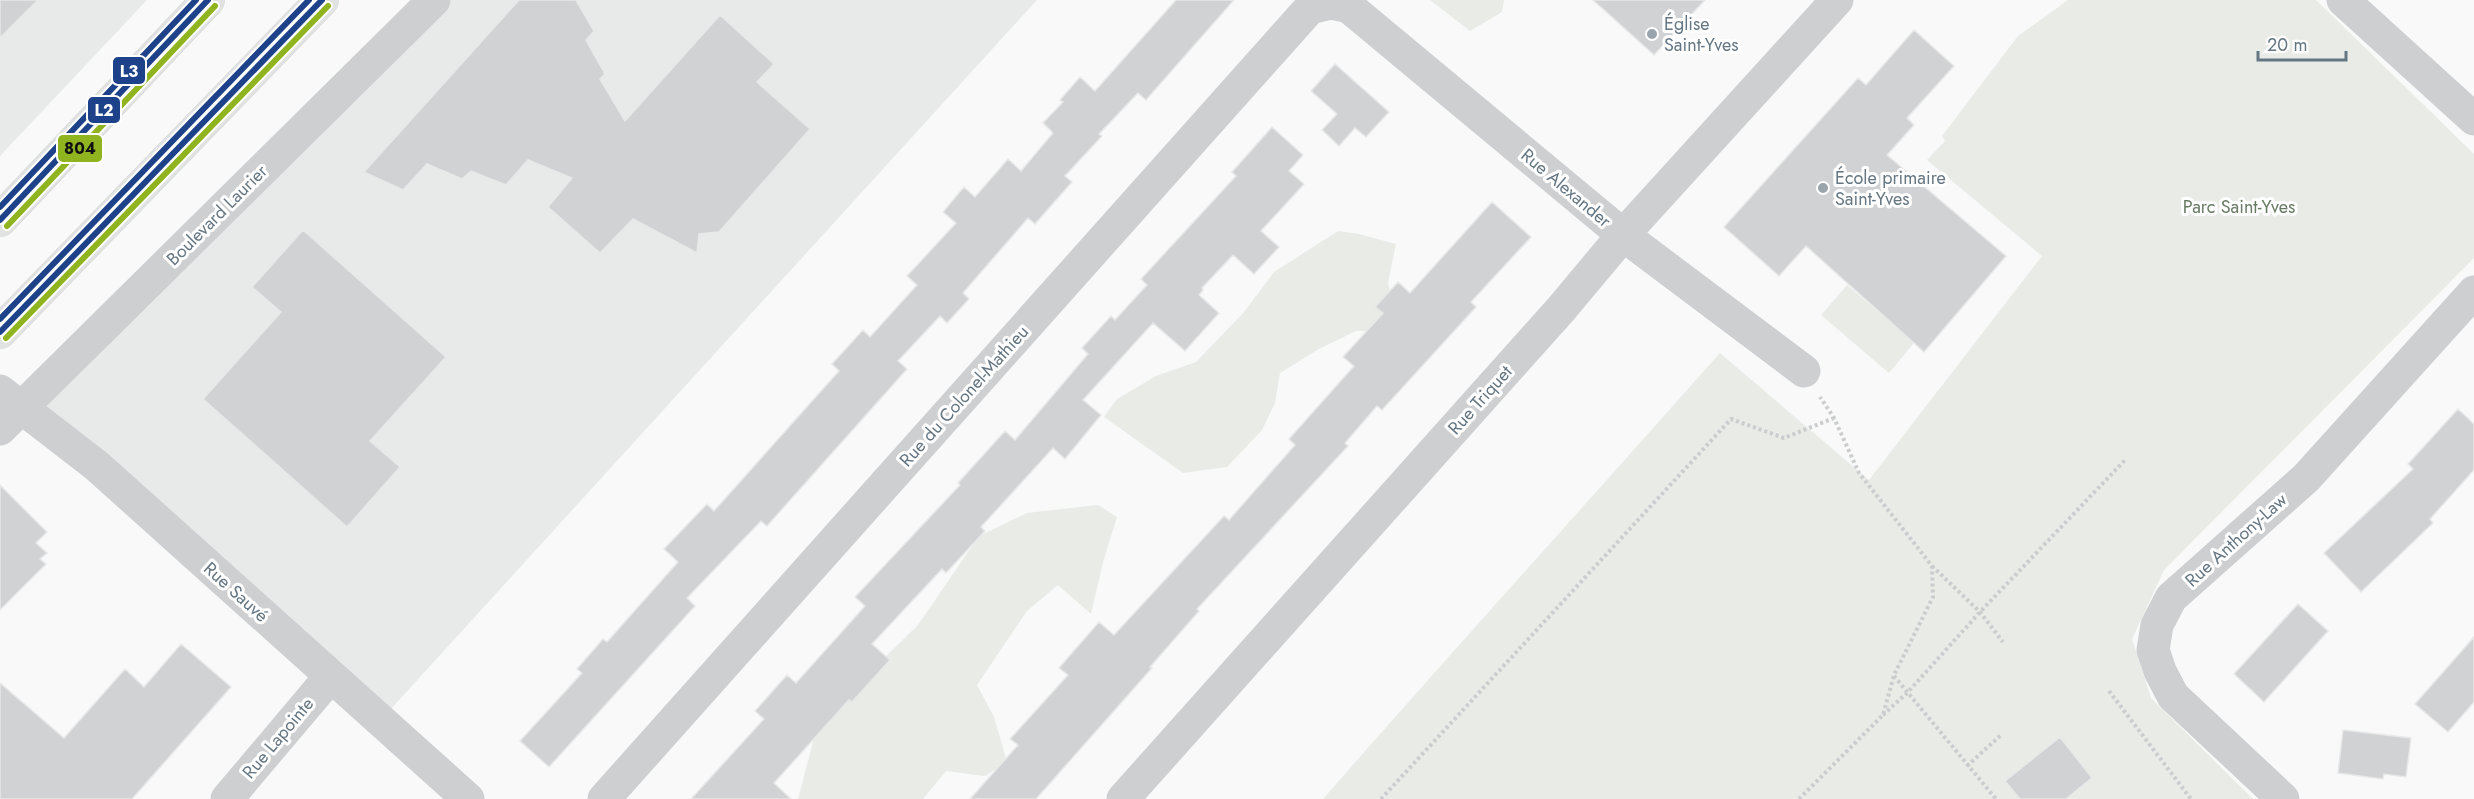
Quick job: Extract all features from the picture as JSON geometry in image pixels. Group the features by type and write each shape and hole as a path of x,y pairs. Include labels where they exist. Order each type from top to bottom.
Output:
{"main road":[{"path":"0,220 208,0"},
{"path":"0,332 322,0"}],"street":[{"name":"Boulevard Laurier","path":"8,409 434,0"},
{"name":"Rue Triquet","path":"1123,799 1554,317 1623,236 1837,0"},
{"path":"2343,0 2474,118"},
{"name":"Rue Alexander","path":"1331,3 1349,7 1623,236 1804,371"},
{"name":"Rue du Colonel-Mathieu","path":"604,799 1310,8 1331,3"},
{"name":"Rue Anthony-Law","path":"2283,799 2173,696 2160,671 2153,650 2157,625 2171,598 2306,478 2474,292"},
{"name":"Rue Sauvé","path":"8,409 98,466 468,799"},
{"name":"Rue Lapointe","path":"227,799 330,677"}],"path":[{"path":"1804,371 1834,418 1859,473 1932,566 1980,612 2003,642"},
{"path":"1381,799 1731,419 1784,438 1834,418"},
{"path":"1799,799 1908,692 1980,612 2126,459"},
{"path":"1883,715 1894,675 1933,597 1932,566"},
{"path":"1894,675 1996,799"},
{"path":"2109,691 2191,799"},
{"path":"1967,766 2001,735"}],"shaded area":[{"path":"0,0 147,0 0,156"},
{"path":"434,0 1037,0 390,710 23,407"}],"green space":[{"path":"1430,0 1504,0 1502,12 1470,31"},
{"name":"Parc Saint-Yves","path":"2068,0 2316,0 2474,154 2474,258 2164,570 2132,639 2151,698 2253,799 1323,799 1720,353 1869,480 2042,256 1927,160 1945,141 1942,136 2018,36"},
{"path":"1338,231 1396,244 1388,283 1396,319 1377,331 1356,331 1319,349 1280,373 1275,403 1262,430 1227,467 1183,473 1104,417 1117,399 1156,376 1196,362 1244,312 1274,272"},
{"path":"1847,285 1914,343 1889,373 1821,315"},
{"path":"1098,505 1117,517 1103,562 1091,614 1058,585 1027,611 977,685 994,717 1007,762 985,776 946,771 923,799 798,799 818,723 918,625 979,536 1027,513"}],"building":[{"path":"0,0 38,0 0,38"},
{"path":"519,0 576,0 594,31 586,40 605,74 600,79 625,121 720,15 774,64 757,82 810,129 719,232 699,234 697,253 633,219 600,253 548,207 572,178 528,160 506,185 471,171 462,179 427,164 403,190 364,172"},
{"path":"1176,0 1234,0 1146,100 1138,93 1099,134 1102,136 1065,176 1072,182 1035,224 1028,218 963,293 969,299 947,323 940,316 898,361 907,369 767,526 761,521 687,598 695,606 549,767 520,741 582,673 577,669 603,639 607,642 678,562 664,549 707,504 714,511 839,371 832,364 863,330 870,337 917,285 907,276 956,223 943,212 964,187 975,197 1008,159 1021,171 1053,133 1043,123 1063,102 1060,100 1080,77 1095,91"},
{"name":"Église Saint-Yves","path":"1593,0 1705,0 1654,55"},
{"name":"École primaire Saint-Yves","path":"1914,30 1954,66 1907,118 1914,125 1887,155 2006,256 1924,352 1806,246 1779,276 1724,227 1858,78 1866,85"},
{"path":"1335,64 1389,112 1366,137 1355,128 1339,146 1322,130 1337,114 1311,91"},
{"path":"1272,127 1303,155 1289,171 1304,184 1261,231 1279,247 1254,274 1233,255 1202,288 1199,295 1219,313 1185,351 1153,323 1083,400 1101,415 1065,459 1053,448 981,527 985,531 946,573 942,569 872,644 890,660 852,702 849,700 774,783 791,799 691,799 764,719 755,711 787,675 796,683 865,606 855,597 960,485 958,483 1005,431 1015,440 1088,354 1082,348 1111,316 1115,320 1147,285 1141,279 1236,176 1232,172"},
{"path":"1492,202 1531,237 1471,302 1476,307 1382,410 1377,406 1345,443 1348,446 1197,609 1199,611 1150,667 1152,668 1036,799 970,799 1018,745 1010,739 1068,675 1059,668 1099,622 1114,635 1224,516 1229,520 1295,445 1289,439 1354,366 1343,357 1383,313 1375,307 1398,282 1410,293"},
{"path":"303,230 446,357 370,441 400,467 347,527 203,399 281,312 252,287"},
{"path":"2458,409 2474,424 2474,470 2430,519 2433,523 2361,592 2324,553 2413,469 2408,464"},
{"path":"0,485 47,532 36,543 47,553 40,559 46,564 0,610"},
{"path":"2298,604 2328,631 2264,702 2234,674"},
{"path":"2474,637 2474,702 2448,732 2415,704"},
{"path":"181,644 231,687 132,799 0,799 0,683 64,738 125,669 144,687"},
{"path":"2343,730 2411,738 2406,777 2384,774 2383,779 2338,773"},
{"path":"2060,737 2092,778 2066,799 2020,799 2005,781"}],"transit line":[{"name":"L3","path":"0,207 196,0"},
{"name":"L2","path":"0,220 208,0"},
{"name":"L3","path":"0,319 309,0"},
{"name":"L2","path":"0,332 322,0"},
{"name":"804","path":"7,226 215,6"},
{"name":"804","path":"6,338 328,6"}],"place":[{"name":"Église Saint-Yves","path":"1652,34"},
{"name":"École primaire Saint-Yves","path":"1823,188"}]}
